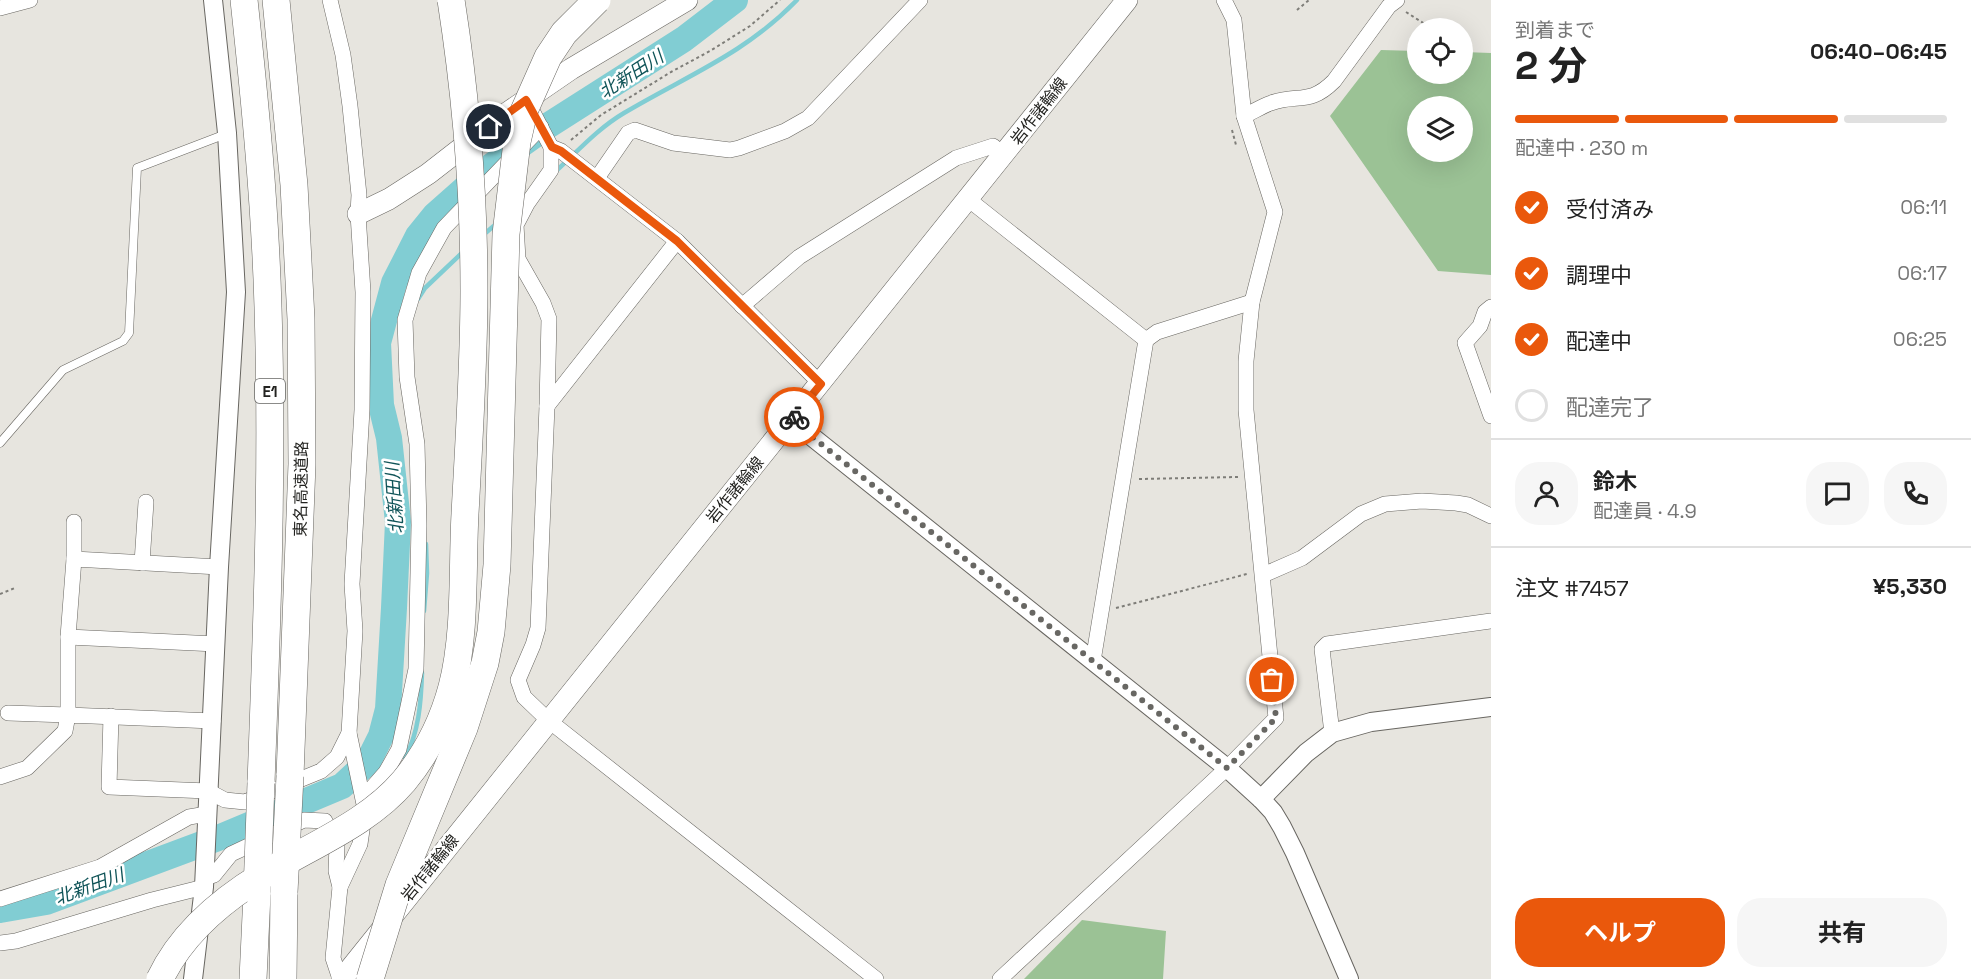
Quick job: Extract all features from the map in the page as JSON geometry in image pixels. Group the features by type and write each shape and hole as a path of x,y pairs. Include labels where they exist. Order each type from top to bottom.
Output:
{"highway":[{"name":"東名高速道路","path":"244,0 264,206 270,466 253,979"},
{"name":"東名高速道路","path":"276,0 294,185 301,320 302,464 284,892 283,979"},
{"path":"160,979 183,942 226,900 273,869 357,821 402,783 432,739 453,684 461,613 474,292 467,136 452,0"},
{"path":"370,979 403,874 464,728 485,663 491,632 497,565 506,234 517,141 524,111 548,57 564,33 597,0"}],"main road":[{"path":"358,214 389,199 428,174 571,69 687,0"},
{"name":"岩作諸輪線","path":"341,979 1127,0"}],"street":[{"path":"0,8 30,0"},
{"path":"193,979 204,883 219,567 236,292 227,133 213,0"},
{"path":"330,0 343,55 359,195 364,366 352,584 355,631 349,733 365,809 360,844 340,887 333,958 341,979"},
{"path":"597,178 628,133 635,130 673,143 730,150 798,125 808,118 920,0"},
{"path":"1000,979 1227,768 1276,718 1246,410 1246,361 1252,302 1275,212 1244,116 1234,20 1224,0"},
{"path":"1244,116 1272,102 1311,97 1323,92 1334,81 1391,2"},
{"path":"526,100 555,148 677,241 821,384"},
{"path":"364,797 386,772 399,749 416,669 419,525 417,444 407,377 405,320 419,273 444,228 542,128"},
{"path":"742,306 798,257 956,158 993,146 1004,155"},
{"path":"555,148 551,170 527,204 516,225 518,259 543,303 549,319 538,628 518,680 524,697 548,720 876,979"},
{"path":"968,200 1146,340"},
{"path":"547,406 677,241"},
{"path":"1093,661 1146,340 1158,332 1252,302"},
{"path":"1491,307 1485,312 1480,326 1465,343 1491,416"},
{"path":"791,420 1227,768 1261,799 1273,812 1295,853 1349,979"},
{"path":"1263,573 1302,558 1361,514 1385,504 1422,501 1456,503 1468,505 1491,516"},
{"path":"142,563 146,502"},
{"path":"0,777 27,768 64,731 68,715 68,637 74,559 74,522"},
{"path":"74,559 219,567"},
{"path":"1332,733 1322,649 1327,644 1491,621"},
{"path":"68,637 216,644"},
{"path":"1261,799 1306,753 1332,733 1371,722 1491,707"},
{"path":"8,713 213,720"},
{"path":"111,717 109,787 208,791 225,800 245,802 321,771 337,757 349,733"},
{"path":"0,898 100,867 189,817 207,814"},
{"path":"0,943 16,941 204,883 214,875 231,854 304,820 325,821 337,845 336,871 340,887"}],"lane":[{"path":"0,443 63,370 123,341 129,333 137,168 227,133"}],"path":[{"path":"555,148 601,115 750,26 780,0"},
{"path":"1297,10 1309,0"},
{"path":"1391,2 1416,18"},
{"path":"1123,479 1253,476"},
{"path":"1102,611 1263,573"},
{"path":"0,594 15,588"}],"green space":[{"path":"1381,50 1407,51 1407,84 1473,84 1473,52 1491,53 1491,275 1438,271 1330,116"},
{"path":"1082,920 1166,931 1163,979 1024,979"}],"waterway":[{"name":"北新田川","path":"0,910 46,902 218,838 342,786 368,762 381,736 388,709 394,608 398,522 389,438 381,405 378,343 394,283 418,236 435,215 487,169 549,125 684,39 735,0"},
{"path":"554,173 614,119 736,50 777,19 797,0"},
{"path":"482,236 496,224"},
{"path":"418,299 425,288 464,251"},
{"path":"424,611 427,573 426,544"},
{"path":"405,758 416,727 422,673"}],"way so far":[{"path":"794,417 791,420 1227,768 1276,718 1272,680"}],"route":[{"path":"489,127 526,100 552,147 561,151 677,241 821,384 794,417"}]}
